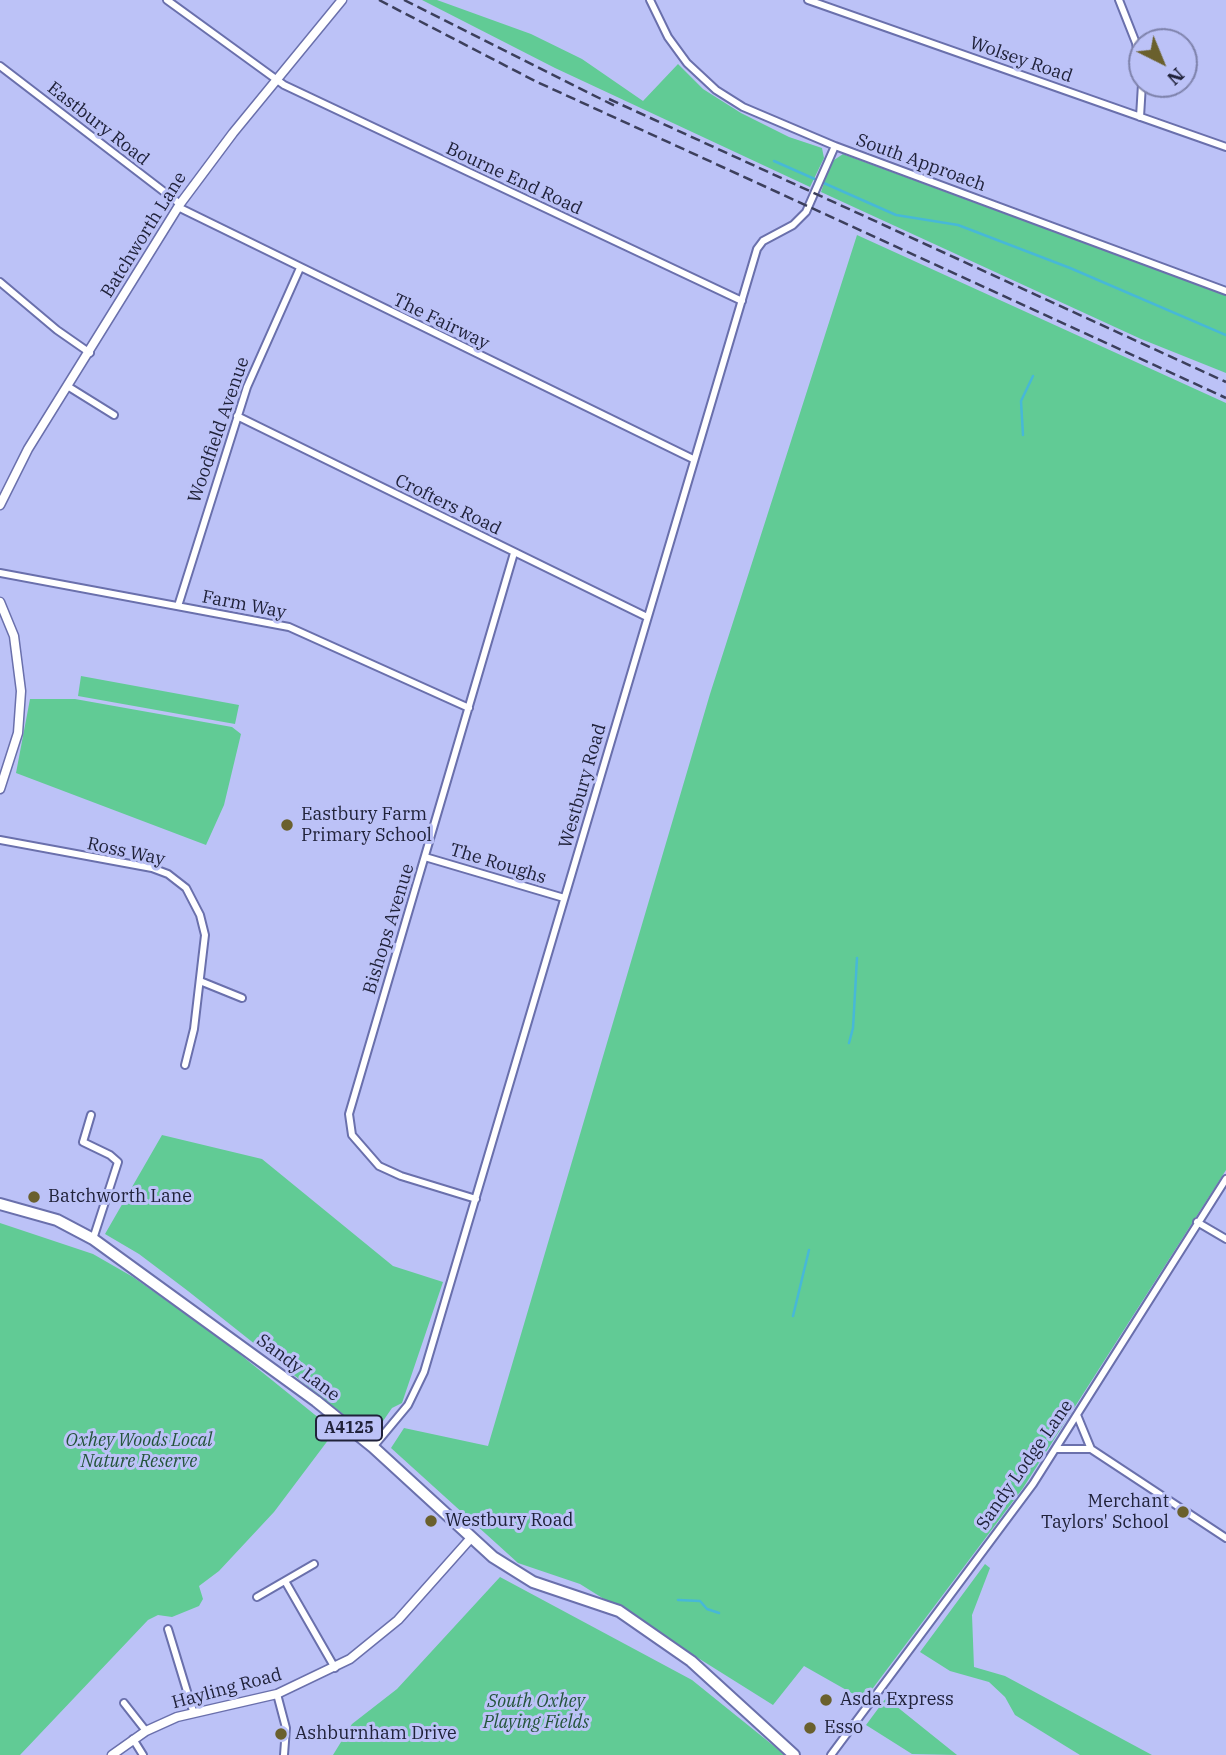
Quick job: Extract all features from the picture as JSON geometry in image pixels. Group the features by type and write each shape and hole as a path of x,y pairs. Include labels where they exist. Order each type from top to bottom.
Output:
{"main road":[{"name":"Sandy Lane","path":"0,1204 57,1220 93,1239 316,1401 373,1447 493,1557 533,1582 618,1611 691,1661 729,1692 794,1755"}],"street":[{"name":"Bourne End Road","path":"167,0 275,80 741,301"},
{"name":"South Approach","path":"650,0 679,53 716,90 779,124 1226,291"},
{"name":"Wolsey Road","path":"808,0 1226,147"},
{"path":"1119,0 1130,28"},
{"name":"Batchworth Lane","path":"0,505 28,449 69,387 179,206 275,80 342,1"},
{"name":"Eastbury Road","path":"0,66 179,206"},
{"path":"1140,117 1141,98"},
{"name":"Westbury Road","path":"373,1447 416,1393 693,459 760,244 802,216 835,146"},
{"name":"The Fairway","path":"179,206 300,268 693,459"},
{"name":"Woodfield Avenue","path":"178,606 237,416 258,359 300,268"},
{"path":"0,282 90,353"},
{"path":"69,387 114,415"},
{"name":"Crofters Road","path":"237,416 647,617"},
{"name":"Bishops Avenue","path":"475,1199 388,1171 366,1154 350,1129 350,1106 514,553"},
{"name":"Farm Way","path":"0,573 289,627 469,708"},
{"path":"0,602 16,643 21,691 18,733 0,789"},
{"name":"Ross Way","path":"0,840 141,866 168,874 182,884 195,902 204,927 200,981 185,1065"},
{"name":"The Roughs","path":"425,857 564,898"},
{"path":"200,981 242,998"},
{"path":"91,1115 83,1142 110,1155 118,1163 93,1239"},
{"name":"Sandy Lodge Lane","path":"831,1755 1056,1449 1226,1179"},
{"path":"1197,1222 1226,1239"},
{"path":"1077,1415 1091,1449"},
{"path":"1056,1449 1091,1449 1226,1538"},
{"name":"Hayling Road","path":"113,1755 146,1731 193,1711 277,1694 335,1668 373,1642 398,1620 471,1538"},
{"path":"257,1597 314,1564"},
{"path":"285,1581 335,1668"},
{"path":"168,1629 193,1711"},
{"path":"277,1694 286,1728 284,1755"},
{"path":"124,1703 146,1731"},
{"path":"133,1739 143,1755"}],"green space":[{"path":"422,0 437,0 531,34 582,59 643,101 678,64 703,89 741,113 789,137 822,148 824,158 810,187 555,68"},
{"path":"843,154 1226,295 1226,373 1141,339 821,192 831,162"},
{"path":"857,235 1226,403 1226,1170 1023,1488 864,1700 804,1666 773,1705 580,1584 518,1563 391,1448 404,1428 488,1446 710,694"},
{"path":"81,676 239,705 235,724 78,696"},
{"path":"30,699 75,699 232,727 241,734 224,805 206,845 16,773"},
{"path":"162,1135 262,1159 393,1266 443,1282 402,1403 392,1408 372,1437 188,1291 139,1254 105,1234"},
{"name":"Oxhey Woods Local Nature Reserve","path":"0,1223 93,1254 133,1277 221,1339 335,1431 274,1512 219,1571 199,1586 203,1599 199,1606 172,1617 158,1615 148,1620 20,1755 0,1755"},
{"path":"985,1564 990,1568 972,1615 974,1667 1005,1676 1152,1755 1080,1755 1015,1715 1005,1697 989,1682 950,1671 920,1652"},
{"name":"South Oxhey Playing Fields","path":"500,1577 692,1680 785,1755 333,1755 352,1724 397,1689"},
{"path":"886,1698 957,1755 912,1754 866,1725"}],"waterway":[{"path":"774,161 896,215 958,225 1070,268 1226,335"},
{"path":"1023,435 1021,401 1033,376"},
{"path":"849,1043 853,1028 857,958"},
{"path":"793,1316 809,1250"},
{"path":"678,1600 700,1601 707,1609 719,1613"}],"railway":[{"path":"379,0 535,81 1226,398"},
{"path":"404,0 617,107"},
{"path":"609,99 1226,382"}],"place":[{"name":"Eastbury Farm Primary School","path":"287,825"},
{"name":"Batchworth Lane","path":"34,1197"},
{"name":"Merchant Taylors' School","path":"1183,1512"},
{"name":"Westbury Road","path":"431,1521"},
{"name":"Asda Express","path":"826,1700"},
{"name":"Esso","path":"810,1728"},
{"name":"Ashburnham Drive","path":"281,1734"}]}
